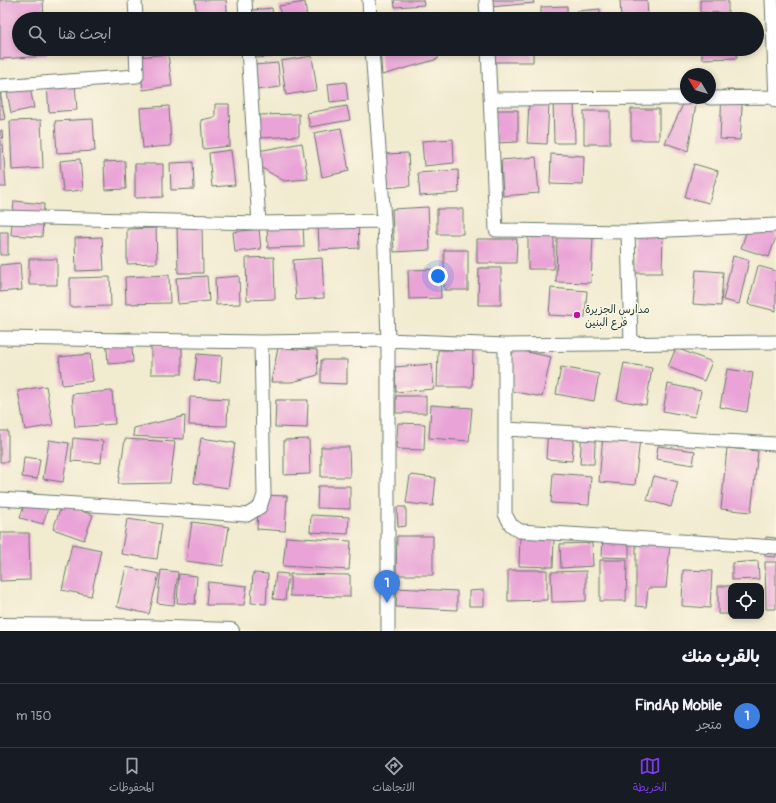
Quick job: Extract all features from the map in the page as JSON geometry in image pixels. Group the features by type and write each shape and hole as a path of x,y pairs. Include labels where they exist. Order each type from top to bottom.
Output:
{"street":[{"path":"135,0 136,12"},
{"path":"245,0 246,12"},
{"path":"369,0 370,12"},
{"path":"486,0 487,12"},
{"path":"773,6 776,101"},
{"path":"0,86 137,76 136,56"},
{"path":"248,56 259,223"},
{"path":"372,56 384,221 388,340 388,631"},
{"path":"488,56 496,230 628,232 776,225"},
{"path":"716,98 776,97"},
{"path":"491,99 680,98"},
{"path":"0,217 259,223 384,221"},
{"path":"628,232 631,343"},
{"path":"0,338 261,342 388,340 505,345 776,342"},
{"path":"0,499 247,515 260,507 264,495 261,342"},
{"path":"505,345 505,514 511,525 520,531 776,547"},
{"path":"506,429 776,444"},
{"path":"0,626 231,631"}],"building":[{"path":"0,0 43,0 44,12 12,12 12,56 47,56 0,59"},
{"path":"195,0 226,0 227,12 196,12"},
{"path":"394,0 423,0 424,5 395,7"},
{"path":"490,0 533,0 534,3 490,7"},
{"path":"620,0 647,0 648,12 621,12"},
{"path":"700,0 728,0 728,12 700,12"},
{"path":"305,2 306,12 280,12 279,6"},
{"path":"567,6 567,12 541,12 541,7"},
{"path":"272,8 272,12 243,12"},
{"path":"600,9 600,12 577,11"},
{"path":"168,56 172,86 143,90 139,57"},
{"path":"254,56 272,57 254,58"},
{"path":"312,56 317,90 286,95 281,61"},
{"path":"381,56 438,56 438,59 382,75"},
{"path":"492,56 533,56 533,62 492,62"},
{"path":"702,56 737,56 737,58 702,59"},
{"path":"278,63 280,87 256,90 254,65"},
{"path":"28,77 34,108 11,113 5,81"},
{"path":"346,82 348,100 330,102 328,84"},
{"path":"75,84 77,110 49,112 47,86"},
{"path":"722,90 743,90 740,140 720,139"},
{"path":"0,92 5,119 0,120"},
{"path":"553,101 574,101 575,143 554,143"},
{"path":"529,102 549,103 547,144 527,143"},
{"path":"215,104 229,104 230,146 203,149 201,120 215,117"},
{"path":"683,104 696,104 688,151 665,143"},
{"path":"169,106 171,146 143,148 140,108"},
{"path":"347,106 350,120 310,127 307,113"},
{"path":"631,109 659,109 659,140 631,140"},
{"path":"495,110 518,110 518,142 495,143"},
{"path":"584,111 610,111 610,144 584,144"},
{"path":"299,114 299,136 260,138 252,141 245,133 259,115"},
{"path":"93,119 95,151 57,153 55,121"},
{"path":"41,120 43,168 12,170 10,121"},
{"path":"341,128 349,171 322,177 314,133"},
{"path":"2,130 6,187 0,187 0,131"},
{"path":"453,139 454,163 424,166 422,141"},
{"path":"302,143 308,179 284,181 262,168 258,151"},
{"path":"231,150 235,185 212,187 209,153"},
{"path":"408,153 410,186 385,188 384,154"},
{"path":"551,154 584,156 583,185 550,184"},
{"path":"536,157 539,193 503,196 501,160"},
{"path":"80,159 83,190 63,192 60,161"},
{"path":"125,161 126,189 105,190 104,162"},
{"path":"193,162 194,189 171,190 170,163"},
{"path":"135,164 163,164 163,197 135,198"},
{"path":"694,164 718,171 709,203 685,197"},
{"path":"458,170 459,193 420,196 418,173"},
{"path":"14,201 44,204 42,237 11,235"},
{"path":"428,207 430,250 394,252 392,209"},
{"path":"437,209 463,209 463,234 437,234"},
{"path":"358,219 359,248 319,250 318,221"},
{"path":"751,219 776,227 776,237 769,257 741,248"},
{"path":"303,224 304,247 268,248 267,226"},
{"path":"202,226 203,273 178,273 177,227"},
{"path":"156,228 157,263 127,264 127,229"},
{"path":"259,229 261,249 235,252 233,232"},
{"path":"0,232 8,232 8,255 0,255"},
{"path":"634,234 663,234 662,273 634,273"},
{"path":"528,235 554,235 554,269 528,269"},
{"path":"557,236 593,237 591,283 556,282"},
{"path":"102,237 104,270 76,271 75,238"},
{"path":"477,239 517,239 516,263 477,263"},
{"path":"444,250 468,250 468,290 444,290"},
{"path":"733,256 749,260 739,304 723,300"},
{"path":"274,257 275,299 247,300 246,258"},
{"path":"322,258 324,298 296,300 293,260"},
{"path":"29,259 57,259 57,285 29,285"},
{"path":"20,263 22,290 0,292 0,265"},
{"path":"758,266 776,271 776,311 748,304"},
{"path":"479,268 501,268 501,305 478,305"},
{"path":"440,269 441,298 409,299 408,270"},
{"path":"696,270 723,272 721,306 693,304"},
{"path":"169,275 170,303 126,304 125,277"},
{"path":"207,276 209,301 178,304 176,278"},
{"path":"239,276 240,304 216,305 215,278"},
{"path":"110,277 111,306 70,307 70,278"},
{"path":"551,288 587,291 585,317 549,315"},
{"path":"131,332 133,362 108,364 106,334"},
{"path":"151,346 182,346 182,374 151,374"},
{"path":"278,348 317,350 318,375 292,382 271,382"},
{"path":"676,348 712,362 704,381 668,367"},
{"path":"513,349 551,357 542,397 505,390"},
{"path":"438,350 473,350 472,387 437,387"},
{"path":"90,354 93,381 62,385 59,357"},
{"path":"197,354 222,356 220,382 194,380"},
{"path":"321,360 347,360 347,384 321,383"},
{"path":"624,363 652,368 646,405 617,400"},
{"path":"432,364 434,389 396,392 395,367"},
{"path":"561,367 599,374 594,401 556,394"},
{"path":"727,369 753,373 747,412 720,407"},
{"path":"668,384 701,391 695,417 663,411"},
{"path":"46,386 53,425 25,430 18,391"},
{"path":"112,391 115,424 75,427 72,394"},
{"path":"396,396 426,396 426,413 396,413"},
{"path":"190,397 228,399 227,426 189,425"},
{"path":"276,400 308,400 307,428 275,427"},
{"path":"431,405 472,408 469,441 429,438"},
{"path":"185,416 184,439 133,436 134,428"},
{"path":"398,423 425,424 424,450 396,449"},
{"path":"582,427 596,427 594,464 580,464"},
{"path":"548,429 574,430 572,461 546,459"},
{"path":"0,431 8,431 8,462 0,462"},
{"path":"603,435 640,438 635,485 599,482"},
{"path":"73,438 103,441 101,463 71,461"},
{"path":"201,438 235,443 228,488 194,483"},
{"path":"125,439 175,442 170,483 118,484"},
{"path":"309,439 310,474 284,475 284,440"},
{"path":"49,440 69,443 63,482 43,479"},
{"path":"658,446 695,451 693,465 656,459"},
{"path":"321,447 349,447 350,477 321,477"},
{"path":"727,448 758,451 751,512 721,509"},
{"path":"24,457 40,459 37,479 22,477"},
{"path":"553,473 591,476 589,505 551,503"},
{"path":"410,475 436,478 433,506 406,503"},
{"path":"654,476 678,482 671,507 647,500"},
{"path":"318,486 350,486 350,509 317,508"},
{"path":"28,492 51,498 43,524 20,518"},
{"path":"259,495 287,496 285,531 257,529"},
{"path":"62,504 93,515 84,540 53,529"},
{"path":"397,507 406,507 406,526 398,527"},
{"path":"311,515 349,517 348,534 310,532"},
{"path":"127,519 162,524 157,559 121,554"},
{"path":"192,522 229,527 223,566 186,561"},
{"path":"0,533 29,533 30,580 0,581"},
{"path":"397,536 433,536 433,575 396,575"},
{"path":"286,537 351,541 349,570 283,566"},
{"path":"520,537 554,538 553,567 519,566"},
{"path":"766,537 776,538 776,557 765,556"},
{"path":"603,539 629,540 629,558 602,557"},
{"path":"592,543 593,566 561,568 560,544"},
{"path":"72,544 101,550 91,596 62,590"},
{"path":"636,544 670,544 666,588 648,588 646,607 636,606"},
{"path":"600,560 627,560 626,601 600,601"},
{"path":"758,561 759,579 732,580 732,563"},
{"path":"765,562 776,562 776,609 766,609"},
{"path":"126,567 159,574 149,614 117,607"},
{"path":"161,570 178,572 174,605 157,603"},
{"path":"508,570 547,570 547,600 508,601"},
{"path":"683,570 712,571 710,608 682,606"},
{"path":"586,571 586,601 552,602 551,572"},
{"path":"253,573 268,574 266,604 251,603"},
{"path":"276,573 288,574 285,600 273,599"},
{"path":"179,574 197,576 195,604 177,603"},
{"path":"290,574 350,575 350,597 290,596"},
{"path":"208,582 247,586 244,605 206,605"},
{"path":"718,586 728,586 728,614 718,614"},
{"path":"397,588 457,591 457,610 396,607"},
{"path":"484,590 484,606 469,606 469,591"}],"place":[{"name":"مدارس الجزيرة فرع البنين","path":"577,315"},
{"name":"FindAp Mobile","path":"387,603"}]}
